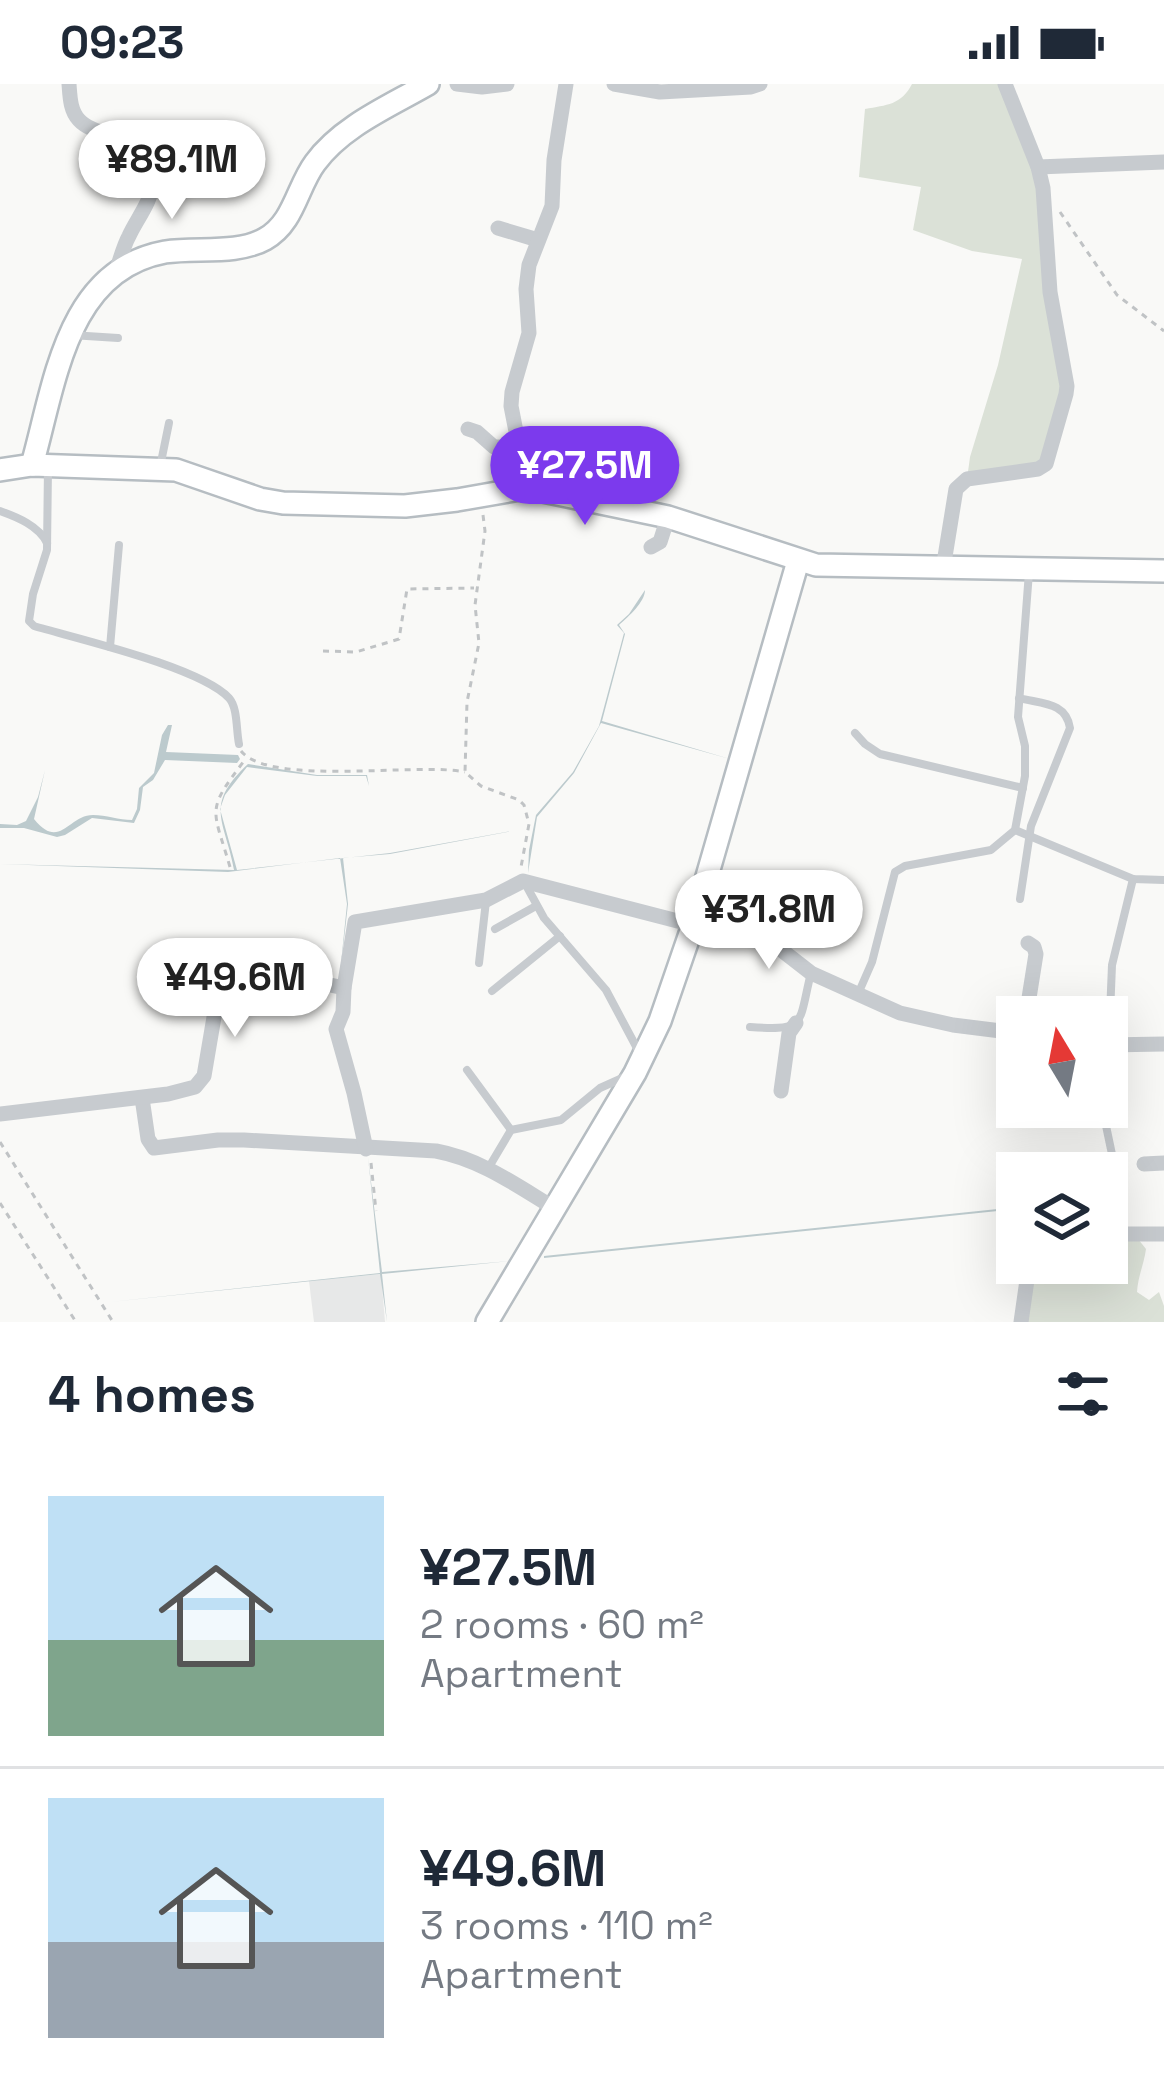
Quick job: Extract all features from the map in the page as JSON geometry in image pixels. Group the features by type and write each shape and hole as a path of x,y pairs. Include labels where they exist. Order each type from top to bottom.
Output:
{"street":[{"path":"70,84 71,103 80,121 124,138 143,157 153,186 116,272"},
{"path":"40,465 70,335 92,294 133,261 155,254 238,248 268,238 289,215 312,166 325,151 428,84"},
{"path":"458,84 482,88 507,84"},
{"path":"520,489 512,392 529,333 529,265 552,206 566,84"},
{"path":"614,84 660,92 748,85"},
{"path":"943,569 960,482 1046,464 1066,394 1050,292 1043,188 1005,84"},
{"path":"109,157 124,138"},
{"path":"1038,167 1164,162"},
{"path":"498,228 538,240"},
{"path":"468,429 494,447 519,447"},
{"path":"0,470 40,465 159,468 283,503 404,506 520,489 555,492 668,518 830,567 1164,572"},
{"path":"650,547 660,542 668,518"},
{"path":"487,1322 639,1066 660,1021 693,925 798,561"},
{"path":"367,1153 336,1033 355,922 486,900 523,881 693,925 724,923 750,930 811,973 900,1013 996,1030"},
{"path":"1028,943 1036,954 1029,996"},
{"path":"0,1114 185,1091 201,1081 222,970 344,988"},
{"path":"781,1091 789,1033 796,1023"},
{"path":"1128,1045 1164,1044"},
{"path":"142,1098 148,1139 154,1148 244,1140 336,1144 367,1153 436,1151 489,1168 554,1208"},
{"path":"1144,1164 1164,1163"},
{"path":"1128,1236 1164,1234"},
{"path":"1021,1322 1026,1284"}],"lane":[{"path":"70,335 118,338"},
{"path":"159,468 169,423"},
{"path":"40,465 47,544 29,622 185,674 226,696 233,706 239,744"},
{"path":"0,511 43,534 47,544"},
{"path":"110,647 119,545"},
{"path":"857,995 872,962 895,872 905,866 991,850 1015,830 1023,788 1025,746 1018,717 1029,570"},
{"path":"1019,698 1060,708 1070,728 1031,826 1020,899"},
{"path":"855,733 880,754 1023,788"},
{"path":"1015,830 1132,879 1164,880"},
{"path":"1111,996 1115,943 1132,879"},
{"path":"511,1130 555,1123 600,1088 639,1066 606,991 536,906 523,881"},
{"path":"479,963 486,900"},
{"path":"495,929 536,906"},
{"path":"492,991 560,936"},
{"path":"750,1027 784,1029 796,1023 811,973"},
{"path":"467,1070 511,1130"},
{"path":"489,1168 511,1130"}],"path":[{"path":"1043,188 1117,295 1164,331"},
{"path":"466,772 467,702 478,643 477,589 485,525 478,496"},
{"path":"323,651 356,652 399,639 407,589 477,589"},
{"path":"239,744 246,758"},
{"path":"246,758 324,771 466,772 481,786 524,805 529,824 521,862 523,881"},
{"path":"230,867 214,807 246,758"},
{"path":"0,1142 113,1322"},
{"path":"367,1153 376,1210"},
{"path":"0,1203 76,1322"}],"shaded area":[{"path":"912,84 1005,84 1038,167 1067,386 1049,459 967,479 1022,259 972,251 913,230 921,187 859,177 865,109 898,100"},
{"path":"645,590 619,625 625,634 602,721 730,759 601,723 574,773 537,817 528,873 536,815 573,772 599,726 624,633 617,625"},
{"path":"168,725 172,725 166,752 238,755 240,759 237,763 165,760 143,787 134,823 92,818 57,837 24,828 0,828 0,824 26,821 45,770 34,819 43,828 58,832 93,815 132,820 139,788 154,773"},
{"path":"248,764 317,775 367,775 369,786 366,776 317,776 247,767 221,805"},
{"path":"221,812 237,870 300,863 228,872 0,864 234,870"},
{"path":"340,859 348,904 339,983 347,904"},
{"path":"368,1157 382,1272 511,1261 382,1274 387,1322 380,1274 110,1302 380,1273"},
{"path":"996,1209 544,1258 544,1256"},
{"path":"1138,1239 1146,1249 1137,1292 1149,1300 1159,1292 1164,1322 1025,1322 1033,1284 1128,1284 1128,1240"},
{"path":"381,1274 385,1322 314,1322 309,1281"}]}
